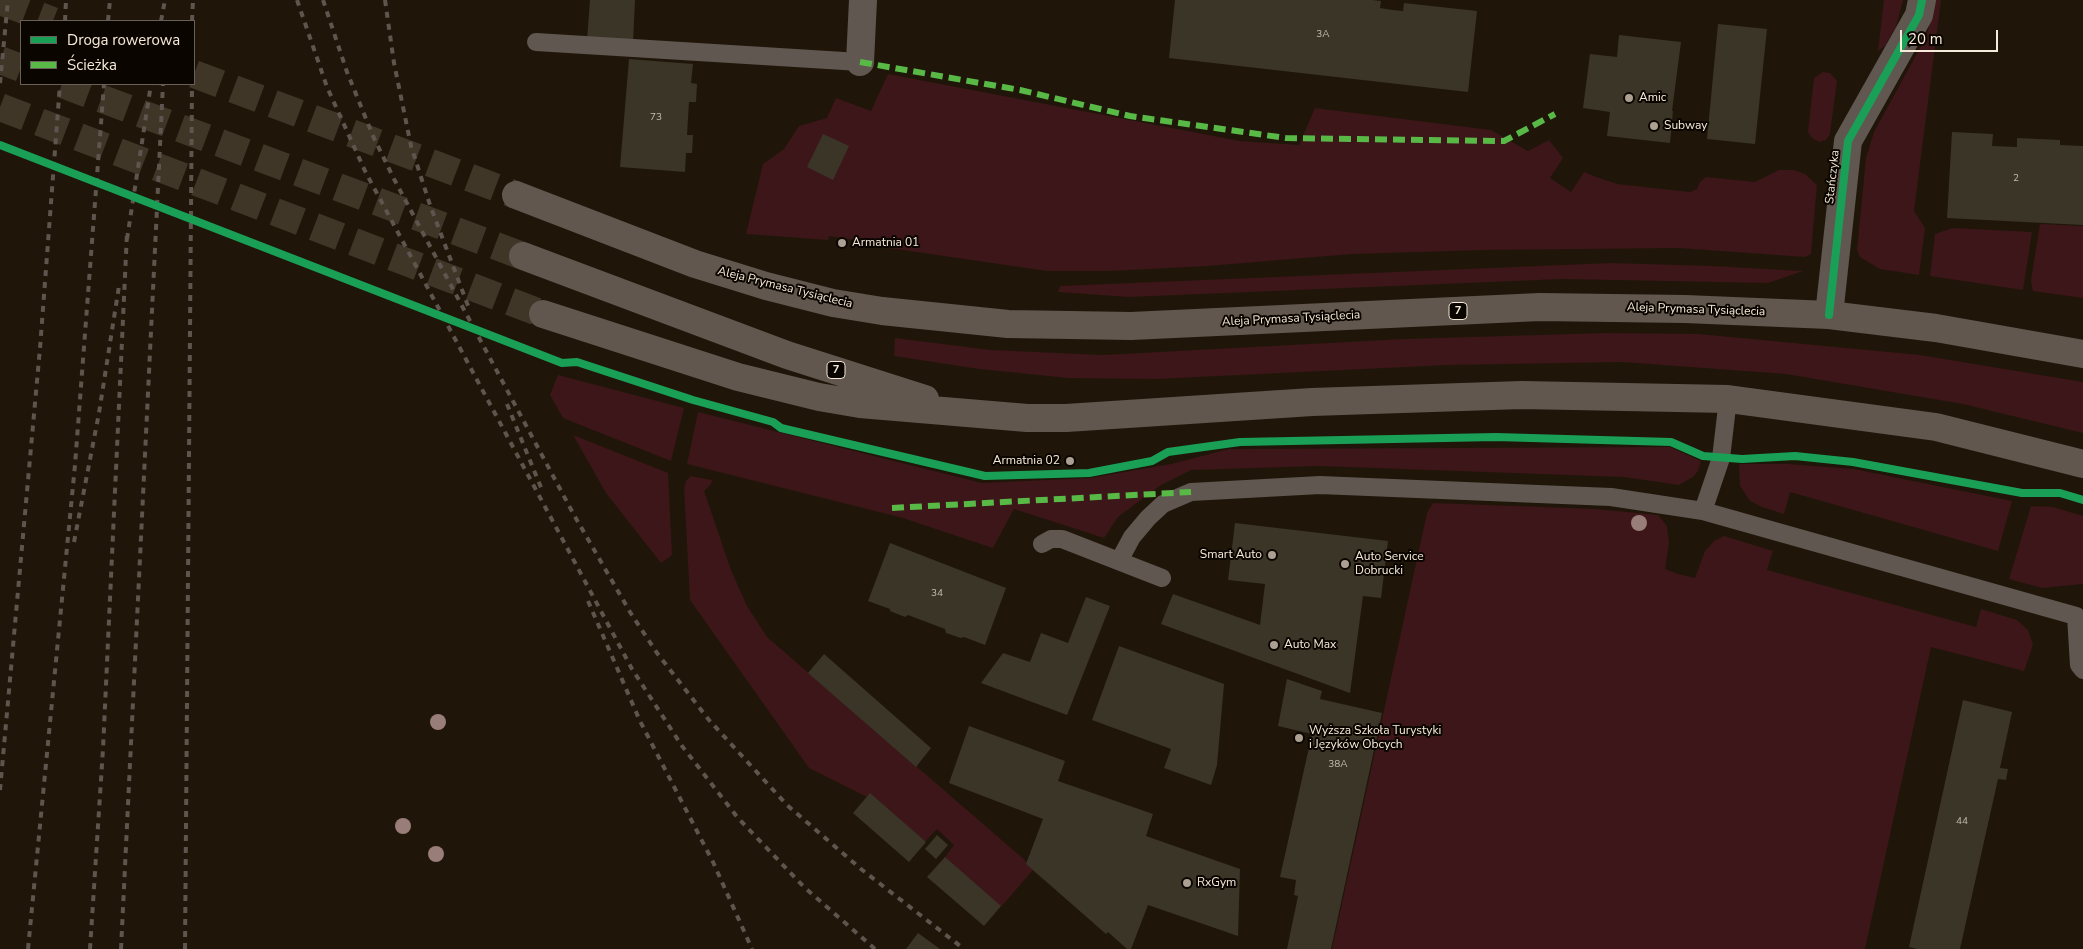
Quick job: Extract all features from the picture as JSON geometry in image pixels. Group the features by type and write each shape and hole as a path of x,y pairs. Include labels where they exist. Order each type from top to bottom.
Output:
{"main road":[{"name":"Aleja Prymasa Tysiąclecia","path":"516,195 695,264 766,286 832,303 882,311 1008,324 1131,326 1540,307 1686,309 1829,315 1936,328 2083,354"},
{"name":"7","path":"523,256 778,351 966,412 1027,418 1066,418 1312,402 1522,395 1728,399 1936,428 2083,464"},
{"path":"544,314 738,377 819,397 860,404 966,412"}],"street":[{"path":"860,62 863,0"},
{"name":"Stańczyka","path":"1829,315 1848,141 1919,15 1922,0"}],"lane":[{"path":"536,42 860,62"},
{"path":"1703,511 1721,458 1728,399"},
{"path":"1120,561 1132,537 1148,518 1164,504 1190,492 1320,485 1611,497 1703,511 2076,616 2079,665 2083,670"},
{"path":"1042,544 1051,539 1062,539 1162,578"}],"shaded area":[{"path":"1884,0 1903,0 1896,27 1885,46 1878,51"},
{"path":"1936,0 1941,0 1914,211 1925,228 1919,275 1880,269 1860,257 1857,250 1866,158 1874,132 1926,37"},
{"path":"1823,72 1830,73 1837,81 1830,134 1826,140 1819,142 1812,138 1808,132 1814,78"},
{"path":"888,74 1240,141 1299,145 1315,108 1491,130 1528,151 1549,140 1563,158 1550,178 1571,192 1584,172 1617,184 1690,192 1697,189 1700,182 1706,177 1755,182 1779,170 1794,170 1805,174 1817,185 1811,254 1805,257 1679,248 1486,250 1352,254 1208,266 1109,271 1047,271 855,243 855,240 829,236 828,240 746,234 763,164 784,149 799,126 827,118 836,98 871,111"},
{"path":"2040,224 2083,226 2083,298 2033,291 2031,280"},
{"path":"1953,228 2032,232 2023,290 1930,276 1935,234"},
{"path":"1611,263 1803,271 1768,283 1563,279 1129,297 1058,292 1060,286"},
{"path":"1606,333 1699,334 1920,355 2083,382 2083,433 1963,404 1786,374 1622,362 1447,365 1156,379 1068,378 979,369 894,356 895,338 991,350 1103,355 1404,339"},
{"path":"558,375 684,408 671,461 563,418 550,395"},
{"path":"698,412 982,483 1090,478 1171,464 1229,449 1670,447 1701,461 1698,471 1693,477 1679,485 1624,477 1319,466 1191,470 1161,485 1118,517 1104,538 1014,509 993,548 903,518 687,464"},
{"path":"573,435 668,473 672,555 661,563 606,493"},
{"path":"1739,464 1788,464 1854,469 2012,501 1998,551 1790,492 1784,514 1762,507 1750,501 1740,486"},
{"path":"691,476 712,480 711,484 704,491 731,570 747,606 767,637 1027,862 1033,870 1001,907 944,858 954,845 937,829 925,842 883,805 809,768 690,600 684,488 686,481"},
{"path":"1433,503 1596,509 1658,515 1667,526 1669,543 1665,569 1678,574 1695,578 1705,551 1714,541 1724,536 1773,551 1767,570 1976,627 1981,609 2017,620 2028,630 2033,645 2024,671 1931,647 1865,949 1332,949 1427,513"},
{"path":"2031,506 2053,507 2083,516 2083,584 2042,588 2009,579"}],"building":[{"path":"590,0 635,0 633,42 587,40"},
{"path":"1175,0 1372,0 1381,1 1380,8 1393,10 1403,11 1404,3 1477,11 1468,92 1169,58"},
{"path":"1718,24 1767,29 1755,144 1707,139"},
{"name":"Amic","path":"1619,35 1681,42 1670,143 1607,136 1610,112 1583,108 1590,54 1617,57"},
{"path":"629,59 693,64 691,83 697,84 696,102 689,102 687,135 693,135 692,153 686,153 685,172 620,167"},
{"path":"1952,132 1993,134 1992,146 2017,147 2017,138 2060,140 2060,145 2083,146 2083,225 1947,218"},
{"path":"823,134 849,146 833,180 807,167"},
{"path":"1235,523 1388,541 1381,598 1363,596 1350,693 1161,624 1173,594 1260,625 1265,584 1228,580"},
{"path":"890,543 1006,588 985,645 946,633 945,629 908,615 905,617 868,601"},
{"path":"1086,597 1110,606 1067,715 981,683 1003,653 1030,662 1041,633 1068,643"},
{"path":"1119,646 1224,684 1217,765 1211,785 1164,768 1171,749 1092,720"},
{"path":"824,654 931,748 916,767 808,673"},
{"path":"1287,679 1322,691 1320,699 1382,713 1331,949 1287,949 1298,896 1294,895 1296,880 1280,877 1312,734 1278,726"},
{"path":"1963,700 2012,712 2000,768 2008,769 2006,780 1998,779 1960,949 1917,949 1909,947"},
{"path":"969,726 1065,761 1058,781 1153,814 1146,836 1240,869 1238,936 1148,905 1131,949 1127,949 1108,932 1106,934 1026,864 1043,819 949,783"},
{"path":"870,793 926,842 909,862 853,813"},
{"path":"937,835 948,845 936,859 925,849"},
{"path":"945,857 1001,906 984,926 927,877"},
{"path":"918,933 940,949 906,949"}],"tunnel":[{"path":"0,1 50,20"},
{"path":"0,60 20,68"},
{"path":"195,74 516,195"},
{"path":"65,85 523,256"},
{"path":"0,107 543,314"}],"railway":[{"path":"0,83 8,0"},
{"path":"65,20 66,0"},
{"path":"108,20 110,0"},
{"path":"161,20 165,0"},
{"path":"192,20 193,0"},
{"path":"297,0 327,87 365,171 632,669 682,746 738,818 804,887 875,949"},
{"path":"323,0 347,72 373,136 394,179 574,515 630,612 657,653 709,720 787,805 861,869 964,949"},
{"path":"385,0 394,63 411,146 430,205 470,311"},
{"path":"0,790 40,348 60,85"},
{"path":"28,949 75,465 104,85"},
{"path":"127,239 151,85"},
{"path":"121,949 163,85"},
{"path":"185,949 192,85"},
{"path":"90,949 103,749 127,233"},
{"path":"74,542 99,413 119,286"},
{"path":"507,404 542,490"},
{"path":"588,601 640,721 713,862 752,949"}],"marked path":[{"path":"860,62 1020,90 1130,116 1286,138 1504,141 1555,114"},
{"path":"892,508 1191,492"}],"cycle path":[{"path":"1829,315 1848,141 1919,15 1922,0"},
{"path":"0,145 562,363 577,362 693,400 773,422 781,428 985,476 1089,473 1152,461 1168,452 1240,442 1496,437 1671,442 1703,456 1742,459 1795,456 1853,462 2022,493 2060,493 2083,500"}],"place":[{"name":"Amic","path":"1629,98"},
{"name":"Subway","path":"1654,126"},
{"name":"Armatnia 01","path":"842,243"},
{"name":"Armatnia 02","path":"1070,461"},
{"name":"Smart Auto","path":"1272,555"},
{"name":"Auto Service Dobrucki","path":"1345,564"},
{"name":"Auto Max","path":"1274,645"},
{"name":"Wyższa Szkoła Turystyki i Języków Obcych","path":"1299,738"},
{"name":"RxGym","path":"1187,883"}]}
